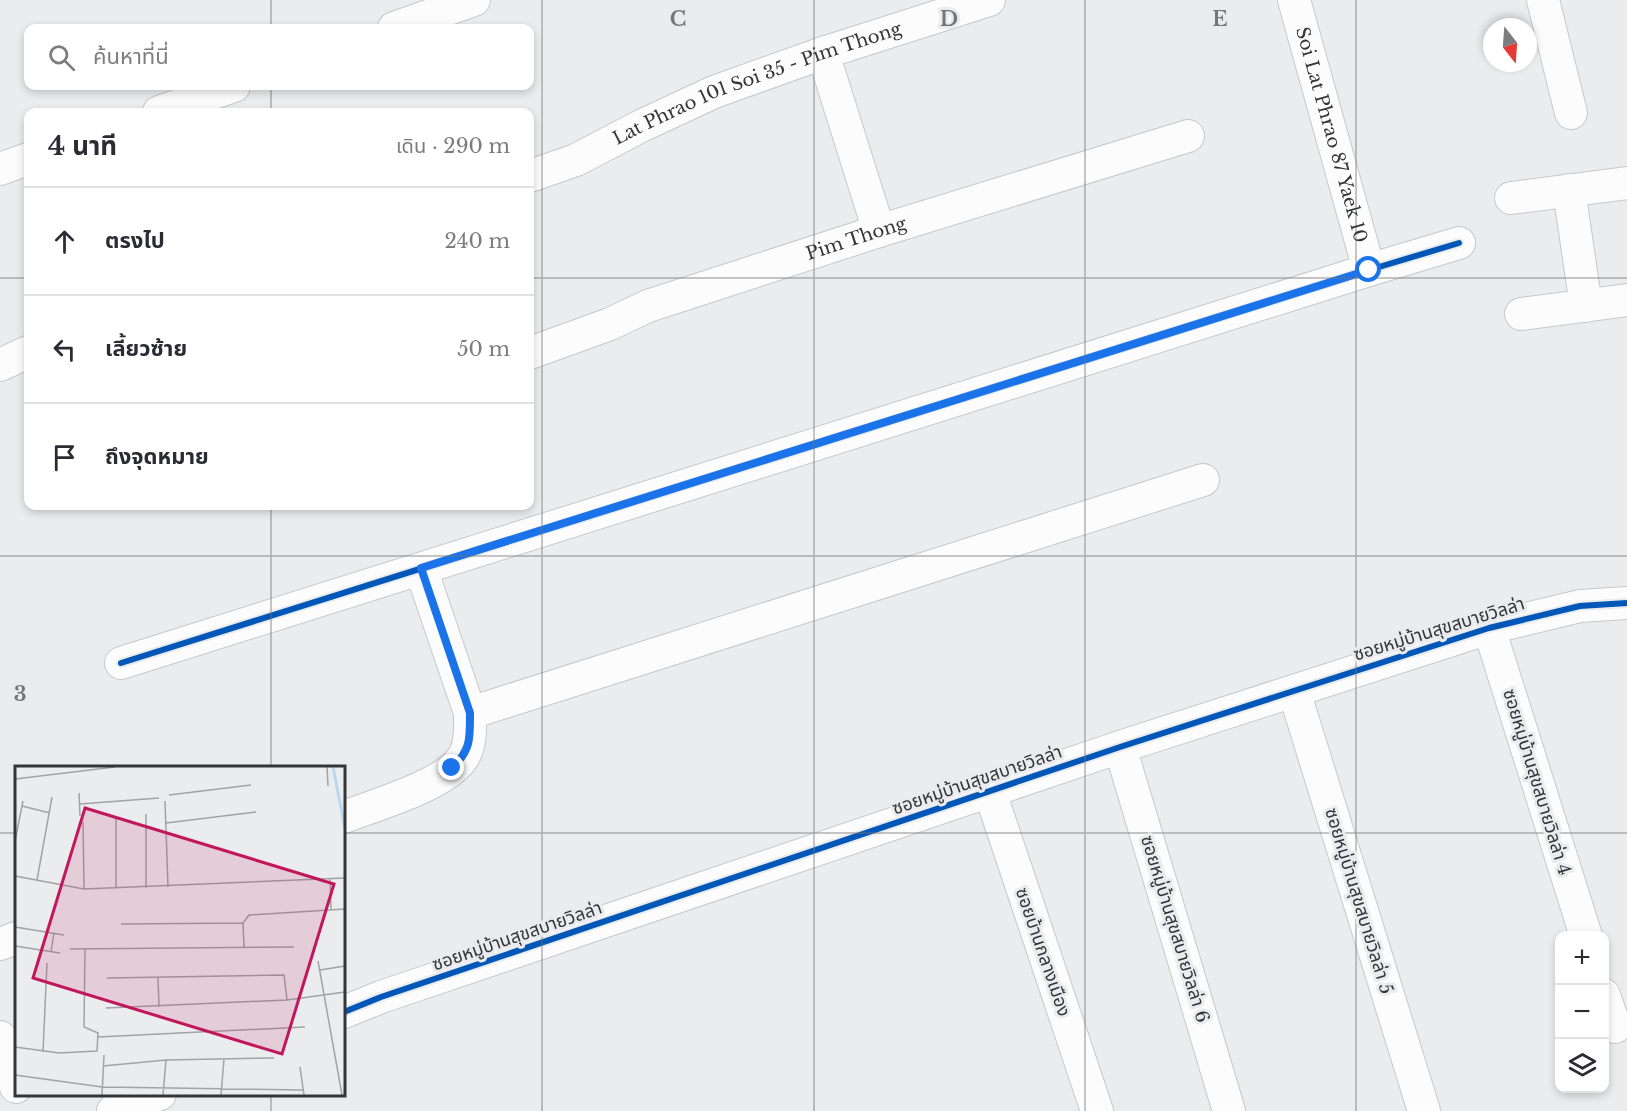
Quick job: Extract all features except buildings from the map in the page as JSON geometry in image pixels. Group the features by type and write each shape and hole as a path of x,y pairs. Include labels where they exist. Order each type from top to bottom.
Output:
{"street":[{"path":"405,24 474,0"},
{"name":"Lat Phrao 101 Soi 35 - Pim Thong","path":"534,176 576,160 714,92 823,53 989,0"},
{"name":"Soi Lat Phrao 87 Yaek 10","path":"1294,0 1369,270"},
{"path":"1543,0 1572,112"},
{"path":"823,53 879,231"},
{"path":"171,108 222,90"},
{"name":"Pim Thong","path":"534,352 610,324 648,306 879,231 1188,136"},
{"path":"0,169 24,160"},
{"path":"1511,198 1627,183"},
{"path":"1569,190 1586,306"},
{"path":"121,663 1459,243"},
{"path":"1521,314 1627,300"},
{"path":"0,365 24,354"},
{"path":"470,713 1203,480"},
{"path":"345,817 427,786 464,756 470,738 470,713 421,568"},
{"name":"ซอยหมู่บ้านสุขสบายวิลล่า","path":"345,1012 381,997 1120,747 1489,627 1580,606 1627,603"},
{"name":"ซอยหมู่บ้านสุขสบายวิลล่า 4","path":"1489,627 1584,931"},
{"name":"ซอยหมู่บ้านสุขสบายวิลล่า 5","path":"1294,691 1424,1111"},
{"name":"ซอยหมู่บ้านสุขสบายวิลล่า 6","path":"1120,747 1229,1111"},
{"name":"ซอยบ้านกลางเมือง","path":"990,792 1097,1111"},
{"path":"0,944 15,938"},
{"path":"1609,1008 1615,1027"},
{"path":"0,1037 15,1084"},
{"path":"19,1096 24,1111"},
{"path":"113,1111 157,1096"}],"cycle path":[{"path":"121,663 1459,243"},
{"path":"345,1012 381,997 1120,747 1489,628 1580,606 1627,603"}],"route":[{"path":"452,768 464,756 470,738 470,713 421,568 1369,270"}]}
